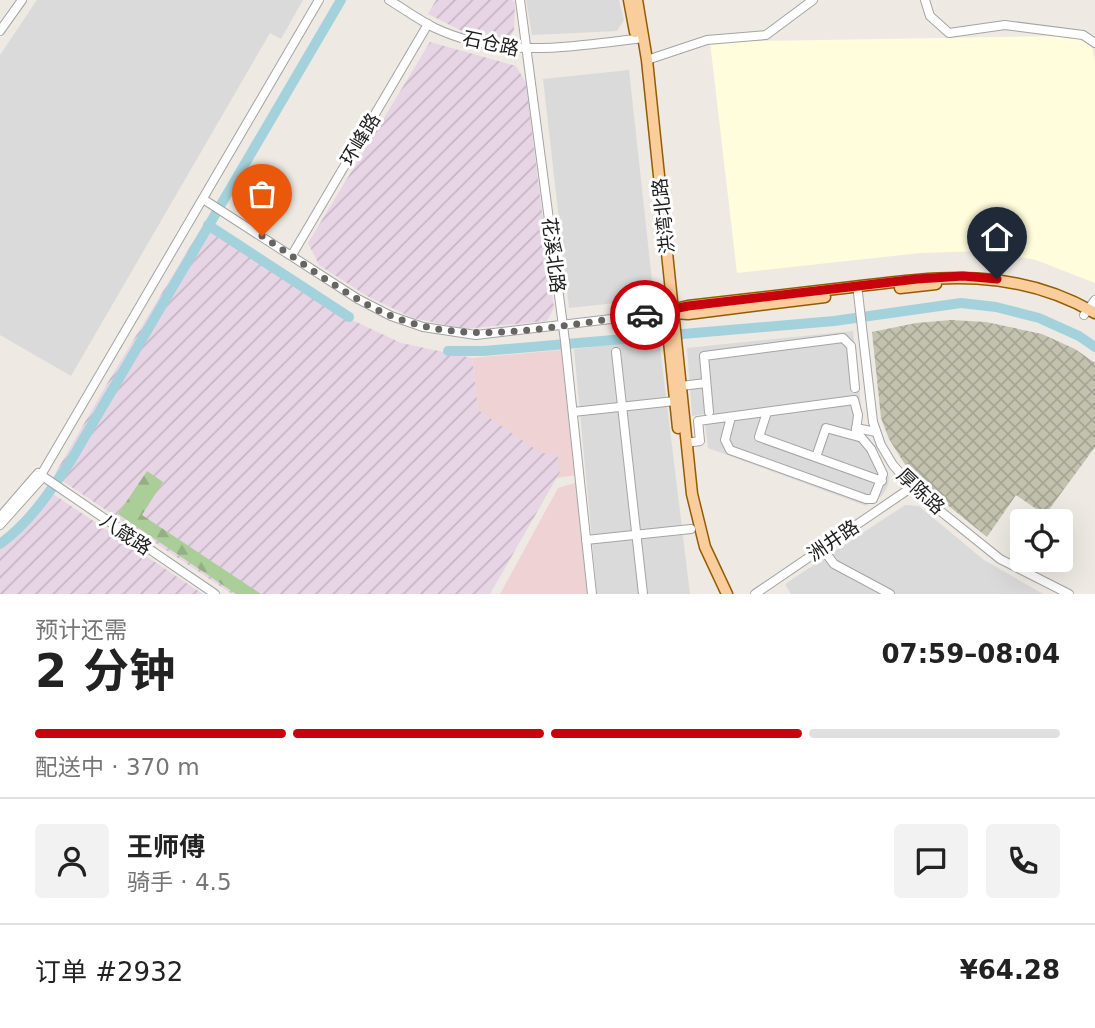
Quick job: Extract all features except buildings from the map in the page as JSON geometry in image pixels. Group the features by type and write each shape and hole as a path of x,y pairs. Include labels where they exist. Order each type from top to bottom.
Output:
{"main road":[{"name":"洪湾北路","path":"629,0 646,60 669,311"},
{"name":"洪湾北路","path":"637,0 669,311 700,534 727,594"},
{"path":"653,314 946,276 1013,282 1042,290 1091,309 1095,320"},
{"path":"669,311 688,314 942,284 984,284 1091,309"},
{"name":"洪湾北路","path":"672,336 675,401 691,529 720,594"}],"street":[{"path":"0,31 22,0"},
{"path":"0,525 43,476 319,0"},
{"name":"石仓路","path":"389,0 428,24 470,40 528,50 640,38"},
{"name":"花溪北路","path":"520,0 563,324 592,594"},
{"path":"646,60 707,40 766,35 813,0"},
{"path":"925,0 930,16 949,33 1004,25 1083,35 1095,43"},
{"name":"环峰路","path":"292,255 428,24"},
{"path":"203,199 375,309 423,327 476,335 653,314"},
{"name":"厚陈路","path":"858,293 876,432 887,456 912,487 1006,563 1069,594"},
{"path":"709,412 704,356 840,337 851,346 855,388"},
{"path":"616,352 643,594"},
{"path":"681,386 706,383"},
{"path":"573,412 675,401"},
{"path":"687,443 700,441 698,421 854,401 858,415 857,433 882,470 882,481 876,498 870,500 730,450 725,440 731,417"},
{"path":"767,412 759,437 882,481"},
{"path":"816,457 826,428 857,433 876,432"},
{"path":"0,517 43,476"},
{"name":"八箴路","path":"43,476 215,594"},
{"name":"洲井路","path":"755,594 912,487"},
{"path":"586,540 691,529"},
{"path":"822,548 834,564 890,594"}],"shaded area":[{"path":"37,0 303,0 281,39 270,33 71,376 0,335 0,55"},
{"path":"436,0 512,0 515,2 514,30 508,40 501,41 460,30 428,14"},
{"path":"526,0 619,0 624,20 617,31 532,35"},
{"path":"1081,37 1092,45 1095,63 1095,283 1036,260 983,251 920,253 737,273 710,42"},
{"path":"430,42 516,66 526,83 554,308 547,321 465,329 413,318 367,296 319,265 308,243"},
{"path":"629,70 654,299 569,308 543,79"},
{"path":"208,229 350,319 401,343 472,358 478,410 541,453 557,454 560,472 490,594 232,594 58,478 56,472 111,377 200,230"},
{"path":"951,320 986,322 1042,334 1075,349 1095,363 1095,447 1049,509 1036,509 1016,495 987,537 913,477 889,439 881,418 872,332 916,323"},
{"path":"853,331 862,415 860,423 889,477 888,486 882,496 866,506 708,448 704,414 692,416 687,348"},
{"path":"659,339 690,594 597,594 574,349"},
{"path":"561,350 577,475 556,478 559,472 541,454 478,410 472,358"},
{"path":"578,482 587,594 500,594 558,488"},
{"path":"47,490 203,594 0,594 0,539 24,523"},
{"path":"905,505 919,506 984,560 1043,594 791,594 785,584"}],"green space":[{"path":"147,471 163,482 142,515 261,594 236,594 118,514"}],"waterway":[{"path":"0,544 30,517 70,462 341,0"},
{"path":"208,225 349,317"},
{"path":"448,351 484,351 834,321 961,303 996,307 1039,318 1079,336 1095,347"}],"way so far":[{"path":"262,236 375,309 411,324 438,330 464,334 497,333 645,315"}],"route":[{"path":"645,315 688,306 946,276 997,279"}]}
